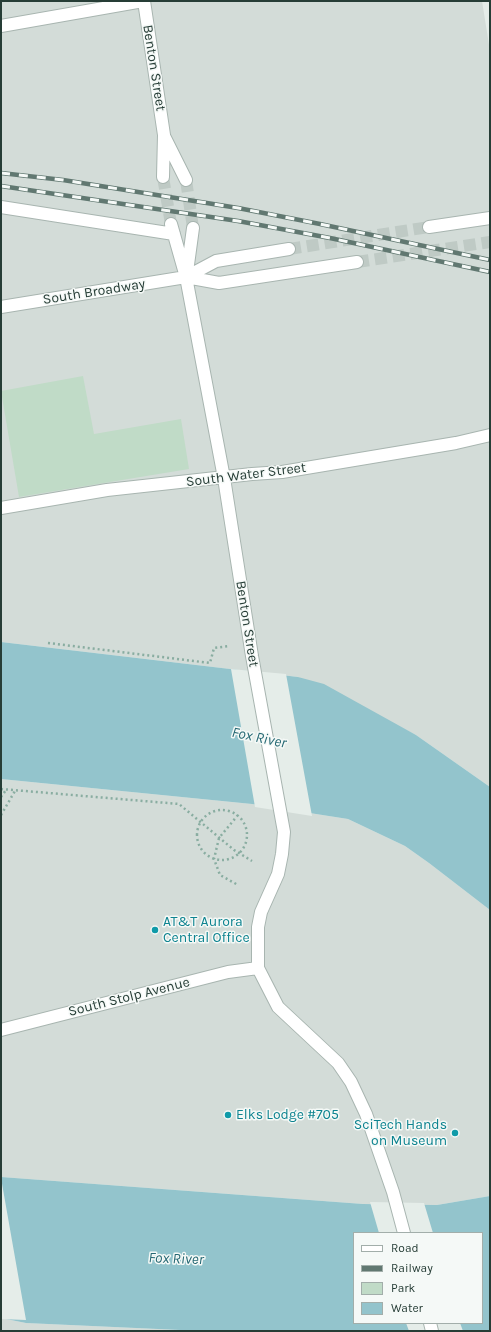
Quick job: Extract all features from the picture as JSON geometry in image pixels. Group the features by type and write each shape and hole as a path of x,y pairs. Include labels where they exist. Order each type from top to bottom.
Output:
{"street":[{"path":"1,26 144,1"},
{"name":"Benton Street","path":"144,1 164,135"},
{"path":"163,177 164,135"},
{"path":"164,135 186,180"},
{"path":"1,206 172,229 186,277"},
{"path":"430,227 490,218"},
{"path":"186,277 193,228"},
{"name":"South Broadway","path":"1,307 186,277 216,261 289,249"},
{"name":"South Broadway","path":"186,277 219,283 357,262"},
{"name":"Benton Street","path":"186,277 224,478 252,656 284,832 278,874 262,912 258,927 258,968"},
{"name":"South Water Street","path":"1,508 107,490 282,472 336,464 490,435"},
{"path":"258,968 278,1008 338,1064 351,1082 366,1114 404,1232"},
{"name":"South Stolp Avenue","path":"1,1030 228,972 258,968"}],"path":[{"path":"48,643 210,662 214,648 230,646"},
{"path":"1,789 179,804 219,838 252,861"},
{"path":"1,797 6,790"},
{"path":"1,815 15,791"},
{"path":"225,810 238,815 246,826 247,834 244,848 240,853 228,860 214,859 208,856 198,844 197,830 200,822 205,816 213,811 225,810"},
{"path":"238,815 219,838 214,859 220,875 238,885"}],"shaded area":[{"path":"1,1 482,1 490,51 490,787 416,735 298,677 1,642"},
{"path":"1,779 252,804 348,819 405,846 490,910 490,1196 437,1205 363,1204 1,1177"},
{"path":"1,1318 26,1323 202,1331 1,1331"}],"green space":[{"path":"83,376 94,434 181,419 189,469 19,497 1,391"}],"water":[{"name":"Fox River","path":"1,642 298,677 324,684 416,735 490,787 490,910 405,846 348,819 252,804 1,779"},
{"name":"Fox River","path":"1,1177 363,1204 437,1205 490,1196 490,1331 202,1331 26,1323 1,1318"}],"pier":[{"path":"231,669 286,674 312,816 255,807"},
{"path":"1,1178 26,1320 1,1319"},
{"path":"370,1202 424,1203 433,1232 379,1232"},
{"path":"406,1324 460,1324 463,1331 409,1331"}],"tunnel":[{"path":"163,177 171,224"},
{"path":"186,180 193,228"},
{"path":"289,249 429,227"},
{"path":"357,262 490,242"}],"railway":[{"path":"1,173 63,180 238,208 490,260"},
{"path":"1,186 238,221 330,238 490,272"}],"place":[{"name":"AT&T Aurora Central Office","path":"155,930"},
{"name":"Elks Lodge #705","path":"228,1115"},
{"name":"SciTech Hands on Museum","path":"455,1133"}]}
